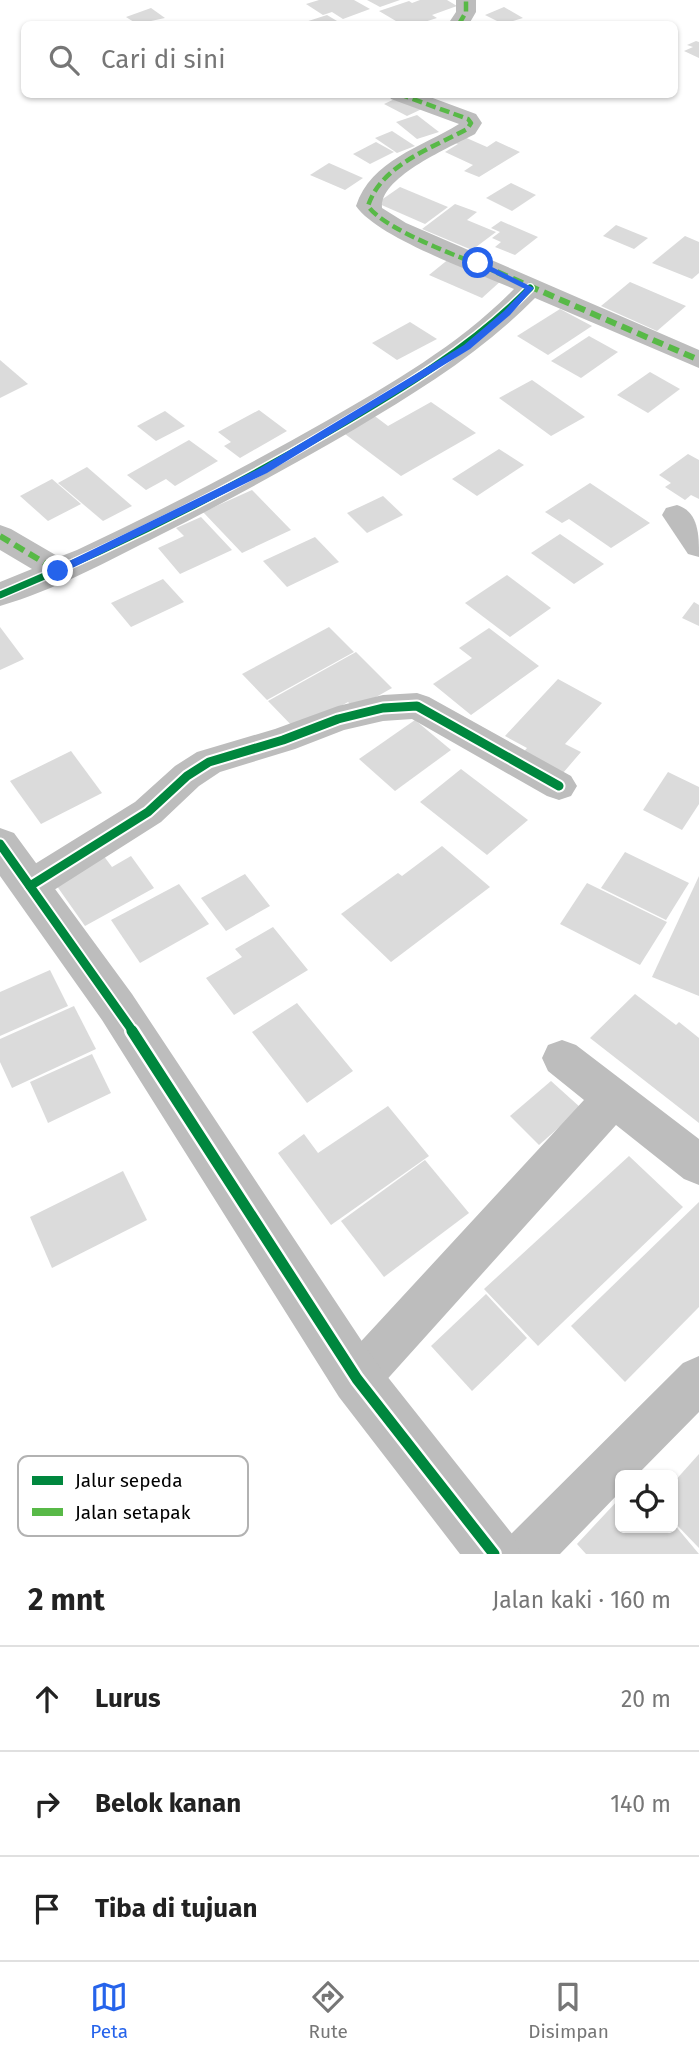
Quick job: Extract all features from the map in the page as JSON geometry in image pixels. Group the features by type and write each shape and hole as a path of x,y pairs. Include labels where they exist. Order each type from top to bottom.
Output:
{"street":[{"path":"461,21 466,12 466,0"},
{"path":"410,98 468,119 471,124 467,130 403,164 372,190 368,206 373,213 397,228 515,278 530,288 699,360"},
{"path":"0,594 58,571 263,471 467,347 507,313 530,288"},
{"path":"677,515 699,545"},
{"path":"0,536 58,571"},
{"path":"30,886 148,812 187,776 209,762 283,740 338,719 383,708 417,706 559,786"},
{"path":"0,845 117,1007 357,1379 494,1554"},
{"path":"562,1058 699,1165"},
{"path":"357,1379 613,1098"},
{"path":"525,1554 699,1379"}],"building":[{"path":"319,0 354,0 370,9 343,19 332,12 323,15 306,4"},
{"path":"367,0 400,0 380,7"},
{"path":"420,0 447,0 457,6 432,15 437,18 428,21 396,21 379,11 409,1 412,3"},
{"path":"504,7 523,18 497,21 485,15"},
{"path":"151,8 165,18 132,21 126,17"},
{"path":"327,15 337,21 308,21"},
{"path":"699,42 699,58 684,51 693,47 687,45"},
{"path":"397,98 405,98 424,108 407,116 384,104"},
{"path":"417,115 439,132 417,139 396,122"},
{"path":"392,131 415,146 397,153 375,138"},
{"path":"462,136 487,147 496,141 520,152 479,177 464,171 473,165 445,152 458,144 452,142"},
{"path":"376,142 394,152 370,164 353,154"},
{"path":"329,163 363,178 345,190 310,175"},
{"path":"511,183 536,195 512,211 486,198"},
{"path":"400,187 448,207 425,224 377,203"},
{"path":"455,204 477,212 467,220 496,232 472,250 422,229"},
{"path":"501,221 538,237 515,255 495,247 501,242 492,238 500,232 491,228"},
{"path":"616,225 648,238 634,249 603,236"},
{"path":"685,236 699,242 699,273 692,279 652,263"},
{"path":"450,258 503,279 482,298 429,275"},
{"path":"630,282 686,306 657,331 601,306"},
{"path":"560,309 592,326 548,355 517,336"},
{"path":"410,322 437,339 397,360 372,343"},
{"path":"589,336 618,352 581,378 551,361"},
{"path":"0,360 28,384 0,398"},
{"path":"650,372 680,389 648,413 617,395"},
{"path":"532,380 585,417 551,436 499,398"},
{"path":"431,402 476,433 401,476 337,428 368,411 388,426"},
{"path":"259,410 287,431 240,458 224,446 231,442 218,432"},
{"path":"165,411 185,426 156,441 137,426"},
{"path":"189,440 218,461 175,486 166,479 146,490 127,475"},
{"path":"499,449 524,465 477,496 452,479"},
{"path":"688,454 699,460 699,499 691,495 685,500 665,487 671,483 659,475"},
{"path":"87,467 132,506 103,521 58,483"},
{"path":"52,479 81,504 48,521 20,496"},
{"path":"590,483 650,523 611,548 569,519 562,523 545,512"},
{"path":"252,490 291,530 242,553 203,512"},
{"path":"383,496 403,515 367,533 347,513"},
{"path":"201,517 232,550 180,574 158,548 184,536 176,528"},
{"path":"560,534 604,564 574,584 531,553"},
{"path":"315,537 339,562 287,587 263,561"},
{"path":"507,575 551,608 510,637 465,603"},
{"path":"163,579 184,602 131,627 111,603"},
{"path":"694,602 699,605 699,626 682,618"},
{"path":"0,627 24,659 0,670"},
{"path":"329,627 354,652 267,700 242,674"},
{"path":"489,628 539,666 471,715 433,684 472,658 459,648"},
{"path":"356,652 392,688 355,709 348,702 297,731 268,701"},
{"path":"558,679 602,703 565,744 581,752 557,780 519,757 527,748 505,736"},
{"path":"415,720 451,750 395,791 359,759"},
{"path":"71,751 102,793 41,824 10,781"},
{"path":"461,769 528,820 487,855 420,802"},
{"path":"668,772 699,787 699,804 682,830 643,810"},
{"path":"442,846 490,887 391,962 341,914 398,873 402,876"},
{"path":"625,852 689,883 666,920 601,888"},
{"path":"103,855 112,867 131,856 154,888 85,926 54,882"},
{"path":"245,874 270,906 226,931 201,898"},
{"path":"699,876 699,996 652,977"},
{"path":"587,883 667,922 640,965 560,924"},
{"path":"179,884 209,924 140,963 111,920"},
{"path":"273,927 308,970 234,1015 206,978 242,957 235,949"},
{"path":"50,970 68,1006 0,1036 0,992"},
{"path":"635,994 676,1025 679,1022 699,1038 699,1123 590,1038"},
{"path":"297,1003 353,1071 307,1103 252,1032"},
{"path":"74,1006 96,1049 12,1088 0,1062 0,1039"},
{"path":"92,1054 111,1093 48,1123 30,1082"},
{"path":"551,1081 581,1108 539,1145 510,1116"},
{"path":"388,1106 429,1156 331,1225 278,1153 304,1134 318,1153"},
{"path":"629,1156 683,1207 538,1346 484,1289"},
{"path":"425,1160 469,1213 384,1277 341,1221"},
{"path":"123,1171 147,1220 52,1268 30,1217"},
{"path":"699,1202 699,1307 625,1382 571,1326"},
{"path":"486,1294 527,1338 472,1391 431,1346"},
{"path":"699,1454 699,1548 678,1526 678,1477"},
{"path":"615,1503 615,1533 678,1533 678,1529 699,1554 586,1554 577,1544"}],"marked path":[{"path":"461,21 466,12 466,0"},
{"path":"410,98 468,119 471,123 467,129 408,161 381,182 372,194 368,206 373,213 397,228 699,360"},
{"path":"0,536 58,571"}],"cycle path":[{"path":"0,595 131,537 301,448 441,363 487,329 530,288"},
{"path":"30,886 148,812 187,776 209,762 283,740 338,719 383,708 417,706 559,786"},
{"path":"0,844 117,1007 357,1379 494,1554"}],"route":[{"path":"58,571 263,471 467,347 507,313 530,288 515,278 478,263"}]}
